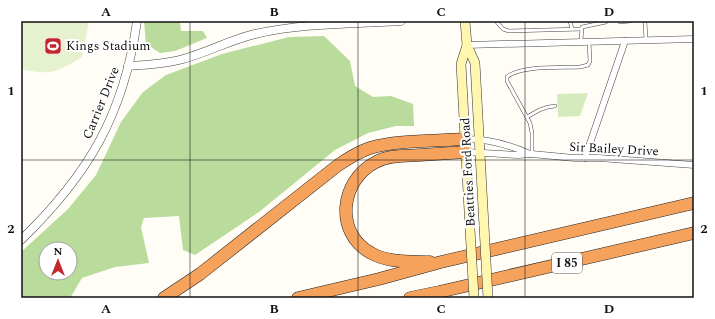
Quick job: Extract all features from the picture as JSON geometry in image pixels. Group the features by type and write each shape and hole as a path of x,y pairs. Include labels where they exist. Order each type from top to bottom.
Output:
{"highway":[{"path":"164,298 200,274 337,166 354,156 370,148 388,144 465,139"},
{"path":"441,262 389,260 376,256 364,249 354,239 348,227 346,213 348,198 352,185 360,174 370,165 383,159 397,156 466,152"},
{"name":"I 85","path":"298,298 379,279 441,262 694,204"},
{"name":"I 85","path":"410,298 434,295 694,233"}],"main road":[{"name":"Beatties Ford Road","path":"465,21 467,45 475,63 488,298"},
{"name":"Beatties Ford Road","path":"467,45 461,64 474,298"}],"street":[{"name":"Carrier Drive","path":"21,240 66,192 88,161 111,117 128,66 137,21"},
{"path":"128,66 157,64 183,59 255,34 293,28 357,22 401,21"},
{"path":"467,45 694,39"},
{"path":"585,158 625,41"},
{"name":"Sir Bailey Drive","path":"465,139 479,139 518,148 532,154"},
{"name":"Sir Bailey Drive","path":"466,152 518,155 532,154 694,165"}],"lane":[{"path":"497,21 503,28 509,31 581,29 582,27 606,22"},
{"path":"570,21 572,29"},
{"path":"620,22 630,21"},
{"path":"645,21 646,40"},
{"path":"581,29 581,42"},
{"path":"532,154 532,134 530,123 507,81 507,77 522,70 580,67 588,65 590,61 589,42"},
{"path":"527,117 539,109 555,106"}],"green space":[{"name":"Kings Stadium","path":"21,21 89,21 82,57 71,64 50,72 21,69"},
{"path":"144,21 180,21 181,31 203,31 207,38 175,51 160,53 146,44"},
{"path":"324,36 350,61 355,86 373,97 391,96 413,104 414,126 396,126 368,133 335,150 259,212 195,255 183,250 179,216 144,218 141,227 149,263 115,267 82,278 70,298 21,298 21,252 68,209 96,175 121,122 143,92 166,75 222,54 289,37"},
{"path":"588,93 580,116 558,117 557,94"}],"place":[{"name":"Kings Stadium","path":"53,46"}]}
